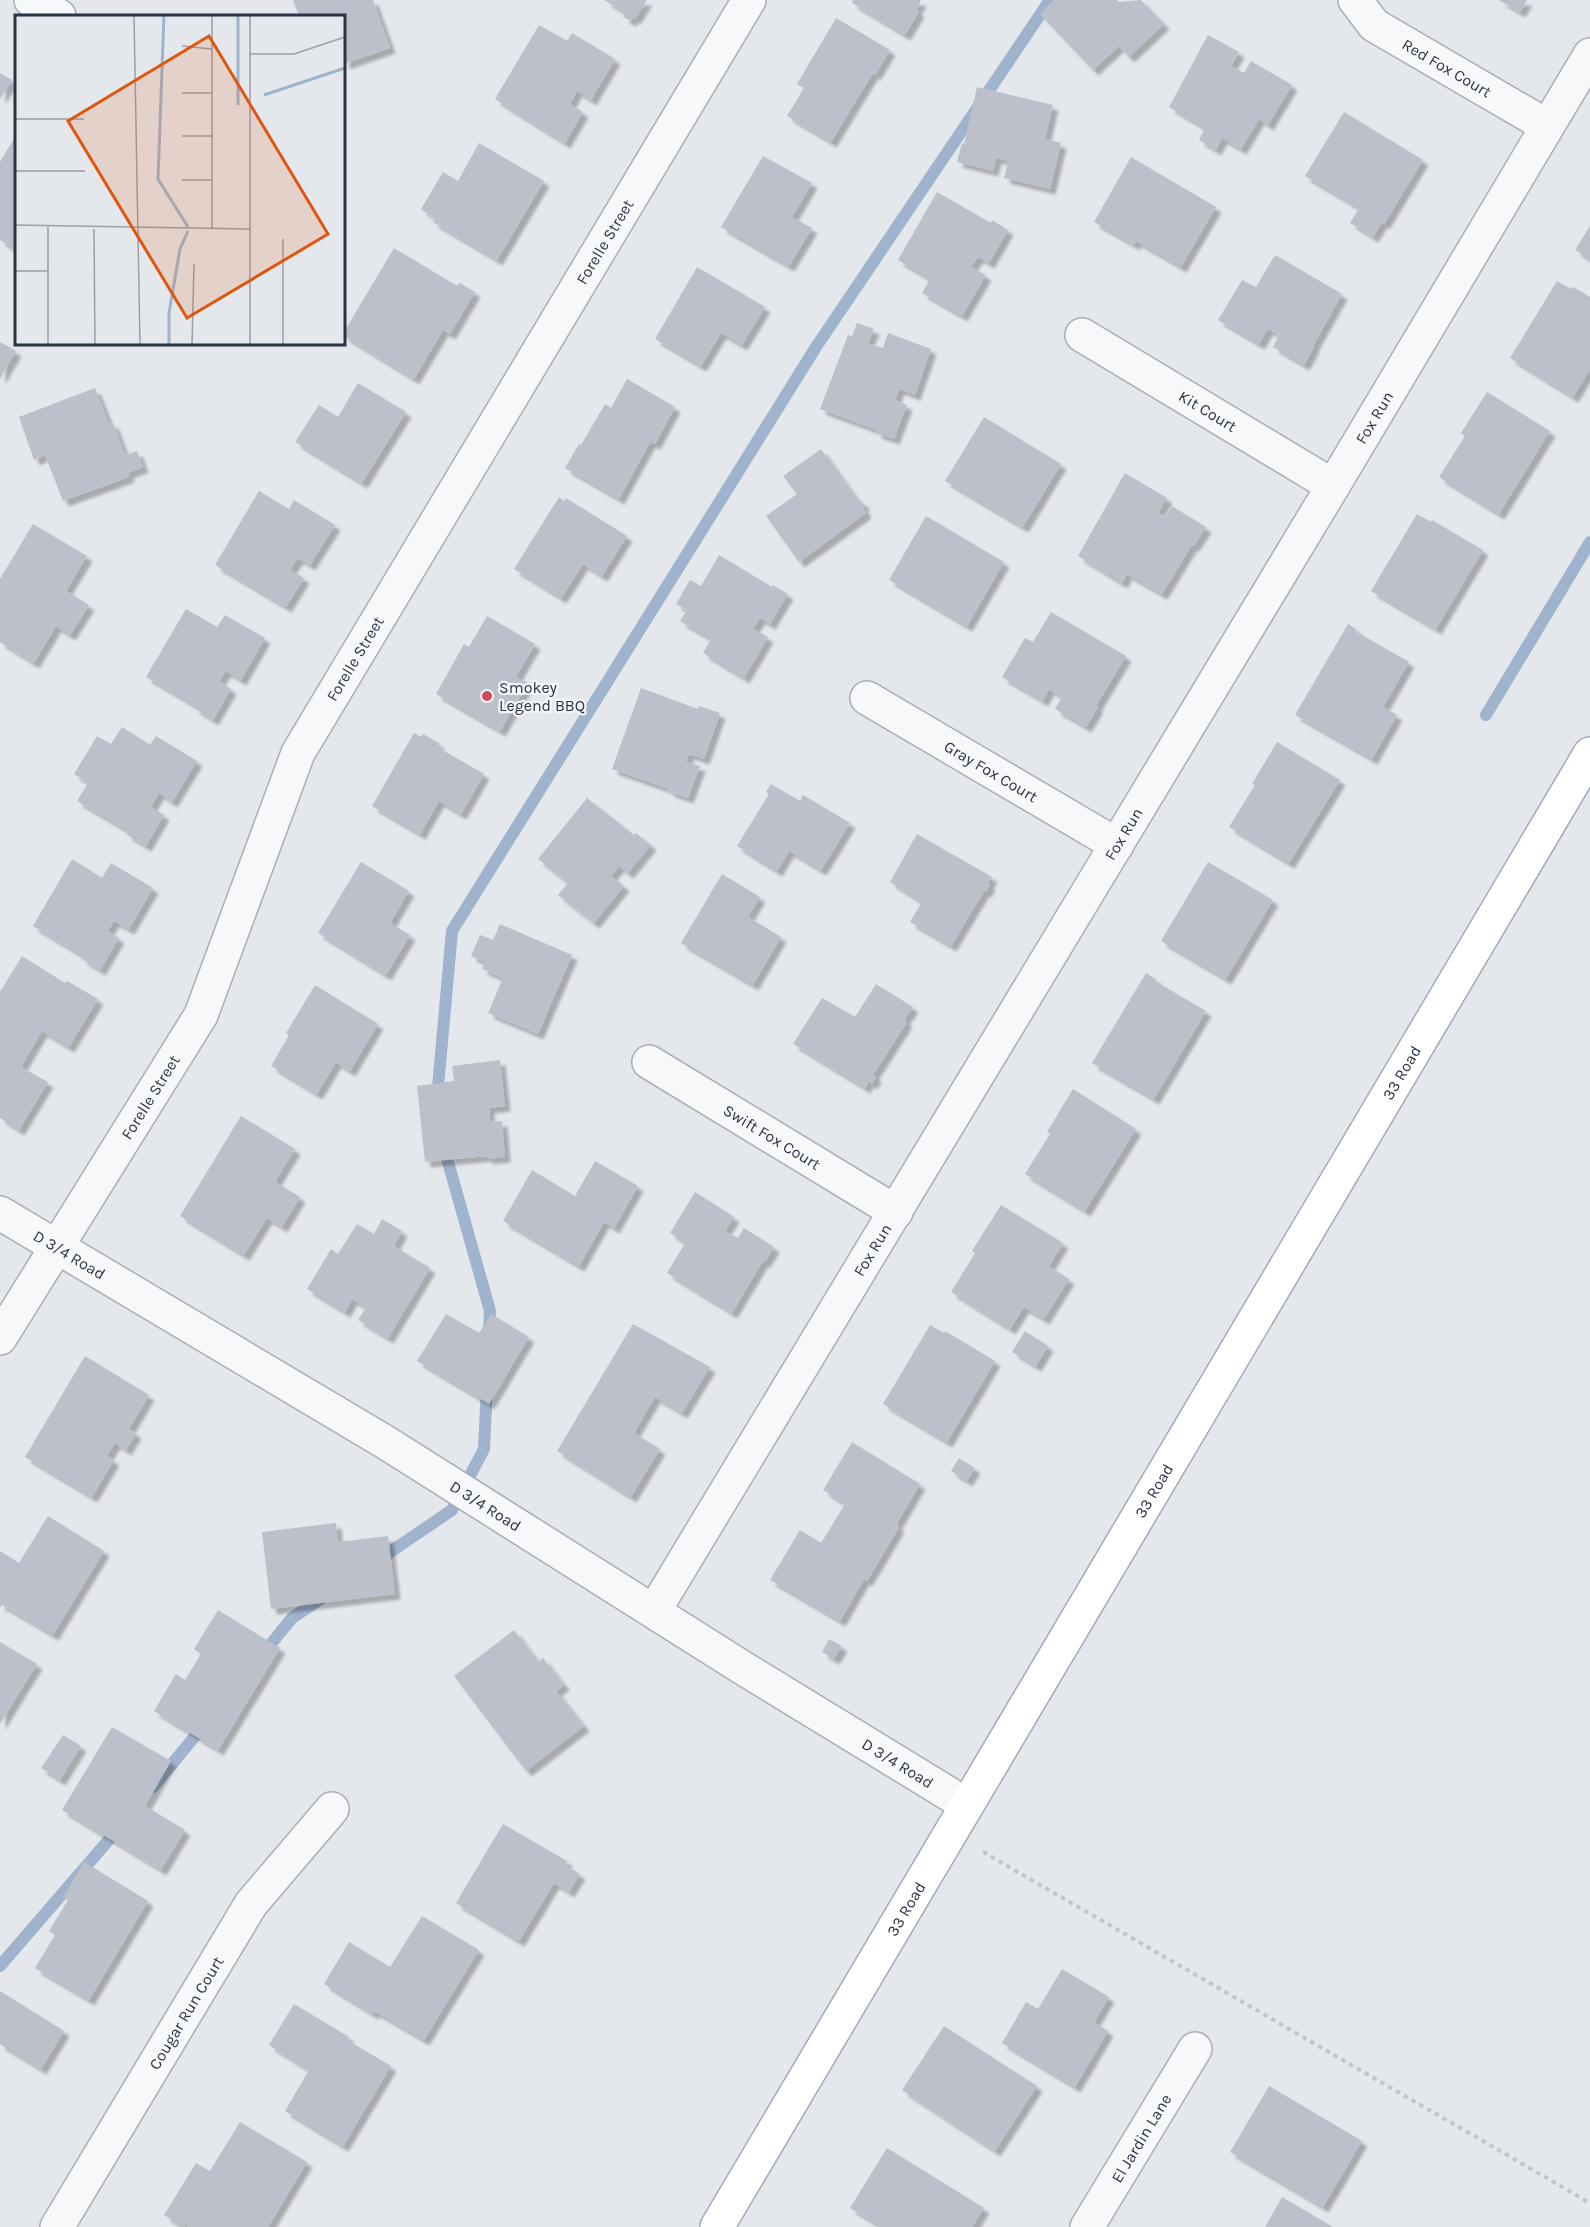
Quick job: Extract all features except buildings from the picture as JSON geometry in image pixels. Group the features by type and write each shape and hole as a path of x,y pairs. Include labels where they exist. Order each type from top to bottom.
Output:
{"main road":[{"name":"33 Road","path":"717,2227 1590,754"}],"street":[{"path":"31,0 57,15"},
{"name":"Forelle Street","path":"0,1338 201,1015 298,753 749,0"},
{"name":"Red Fox Court","path":"1355,0 1374,25 1547,126"},
{"name":"Fox Run","path":"654,1611 1333,486 1590,55"},
{"name":"Kit Court","path":"1082,335 1333,486"},
{"name":"Gray Fox Court","path":"867,698 1117,845"},
{"name":"Swift Fox Court","path":"649,1062 896,1212"},
{"name":"D 3/4 Road","path":"0,1213 385,1442 967,1805"},
{"name":"Cougar Run Court","path":"57,2227 251,1904 332,1809"},
{"name":"El Jardin Lane","path":"1087,2227 1195,2049"}],"path":[{"path":"967,1805 985,1853 1590,2203"}],"waterway":[{"path":"437,1098 452,931 816,347 1050,0"},
{"path":"1486,715 1590,542"},
{"path":"443,1144 490,1311 489,1330"},
{"path":"377,1561 452,1510 484,1449 487,1386"},
{"path":"262,1655 292,1618 325,1596"},
{"path":"153,1787 205,1724"},
{"path":"0,1966 119,1828"}],"place":[{"name":"Smokey Legend BBQ","path":"487,696"}]}
